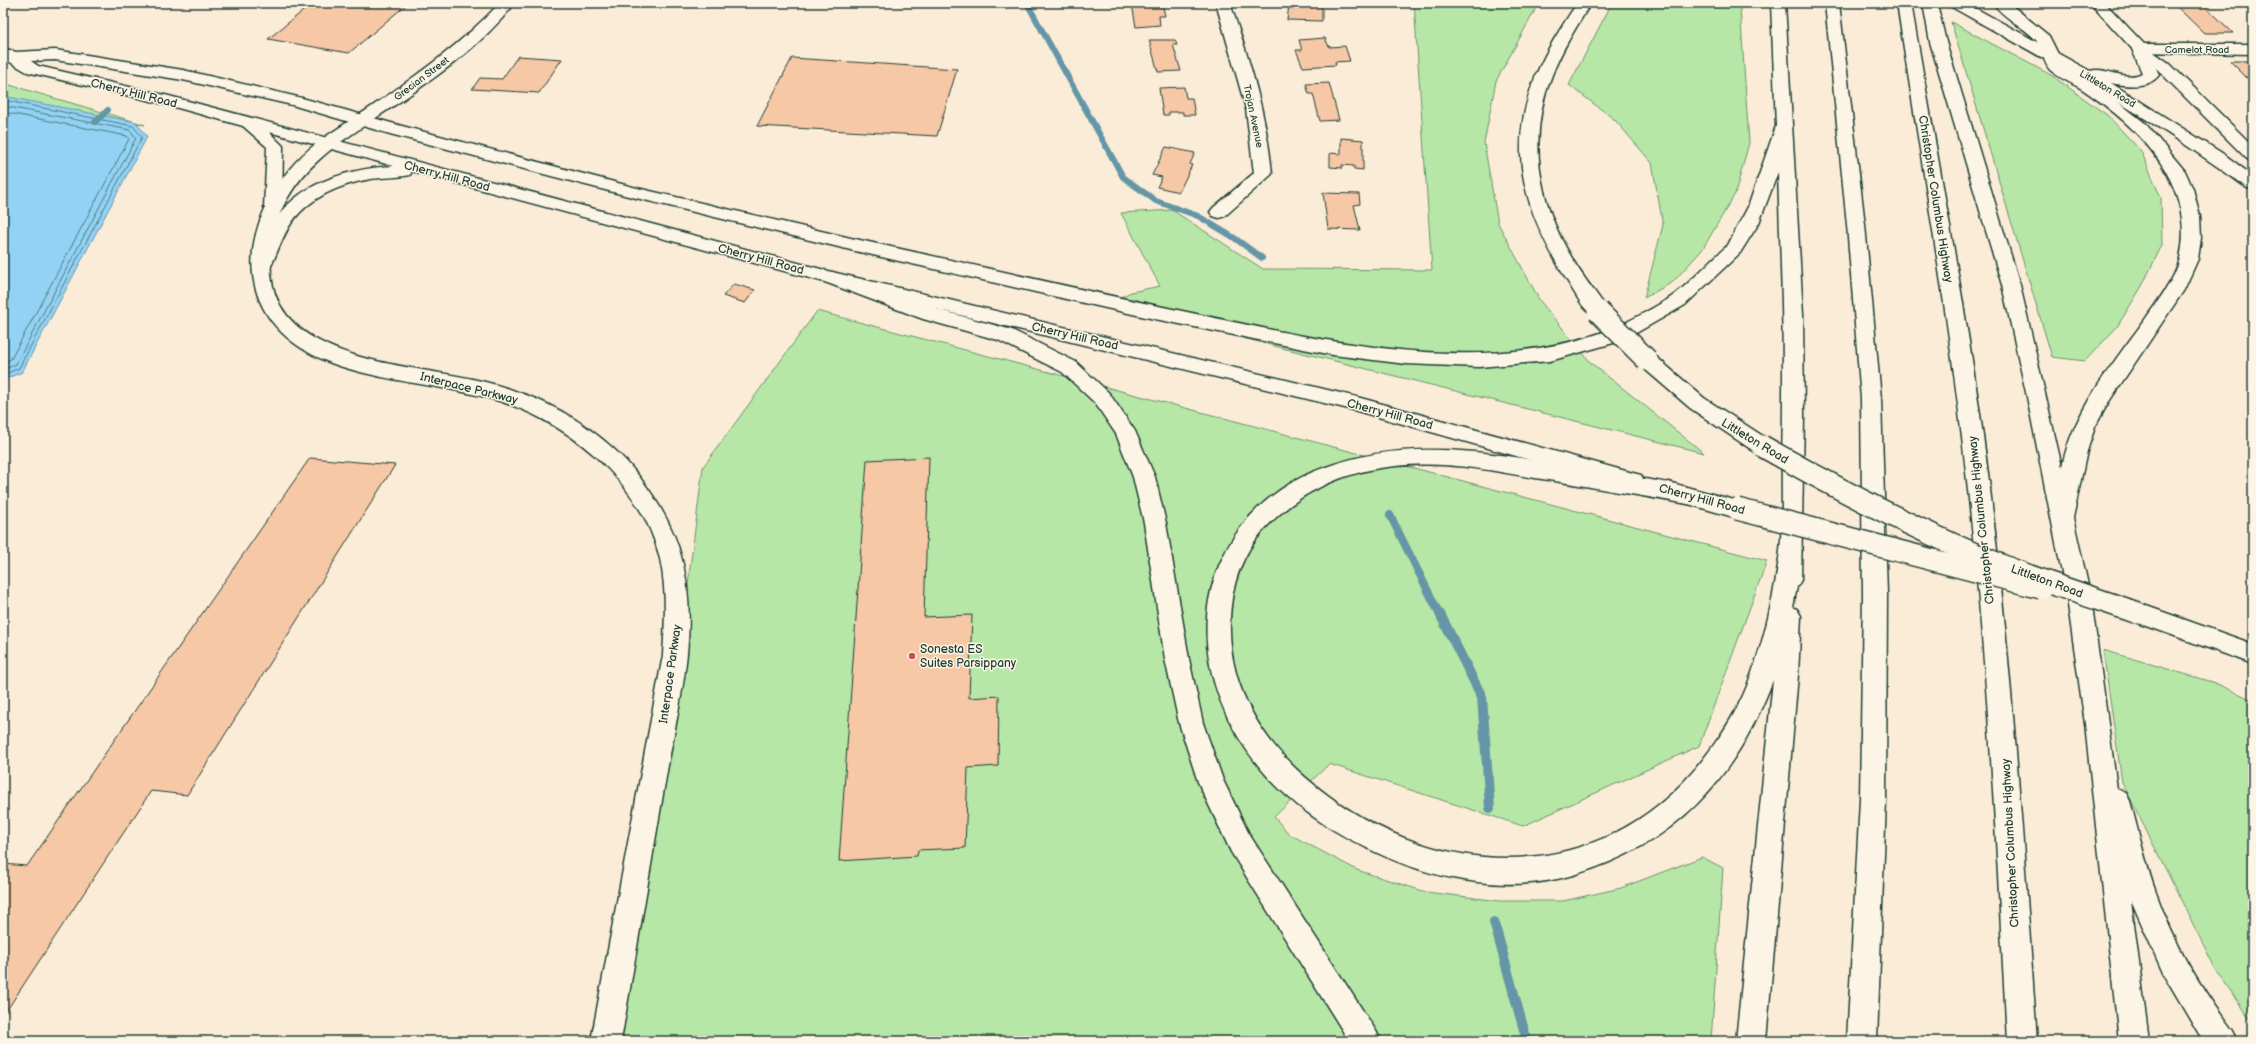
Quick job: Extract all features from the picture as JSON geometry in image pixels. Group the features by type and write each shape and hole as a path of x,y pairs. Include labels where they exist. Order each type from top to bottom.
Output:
{"main road":[{"name":"Grecian Street","path":"328,144 345,130 361,121 444,62 486,26 508,3"},
{"name":"Trojan Avenue","path":"1219,212 1263,174 1262,149 1253,103 1223,3"},
{"name":"Littleton Road","path":"1584,3 1548,66 1540,86 1532,113 1528,143 1530,176 1540,215 1560,254 1598,311 1647,360 1697,403 1762,446 1836,488 2006,567 2253,654"},
{"path":"1832,3 1856,225 1871,399 1875,594 1873,800 1862,1041"},
{"name":"Christopher Columbus Highway","path":"1904,3 1964,379 1978,480 2003,726 2022,1041"},
{"path":"1930,3 1938,42 2011,285 2037,397 2062,524 2079,598 2097,724 2134,1041"},
{"name":"Littleton Road","path":"1955,3 2059,60 2143,109 2253,184"},
{"path":"2000,3 2044,39 2059,60 2108,78 2142,80 2151,75 2140,49"},
{"path":"2097,3 2140,49 2163,66 2253,155"},
{"path":"1752,1041 1786,675 1794,417 1793,315 1784,126 1776,7"},
{"name":"Camelot Road","path":"2140,49 2253,49"},
{"name":"Cherry Hill Road","path":"9,55 55,55 183,75 296,101 361,121 645,195 855,245 1101,301 1323,347 1419,358 1481,360 1523,358 1553,353 1595,342 1633,328 1667,310 1686,297 1717,268 1736,246 1753,213 1784,126"},
{"name":"Cherry Hill Road","path":"9,55 33,69 246,121 424,171 832,278 1356,404 1688,496 2138,613"},
{"path":"2059,60 2056,67 2088,86 2118,108 2139,126 2157,146 2176,171 2184,189 2191,216 2192,238 2189,259 2175,290 2100,399 2084,426 2076,450 2062,524"},
{"path":"246,121 275,146 273,207"},
{"name":"Interpace Parkway","path":"328,144 296,172 273,207 262,239 264,284 270,308 282,324 308,344 338,358 507,395 538,407 574,428 608,454 632,480 654,514 671,557 678,611 675,655 606,1041"},
{"path":"262,266 291,213 308,197 326,186 356,175 387,171 424,171"},
{"path":"832,278 930,314 1005,335 1069,367 1106,404 1125,431 1144,476 1155,523 1177,660 1191,723 1211,782 1240,843 1291,926 1366,1041"},
{"path":"1688,496 1481,460 1428,457 1374,461 1344,468 1315,480 1294,491 1273,506 1254,524 1237,548 1226,576 1219,606 1217,638 1224,678 1237,712 1250,735 1266,756 1284,777 1306,797 1346,825 1387,846 1430,860 1475,869 1519,871 1562,867 1601,855 1652,827 1674,811 1694,792 1716,763 1745,716 1767,667 1790,564"},
{"path":"2097,724 2143,893 2164,944 2189,991 2223,1041"}],"green space":[{"path":"1414,3 1539,3 1496,81 1484,143 1498,223 1540,301 1591,363 1704,453 1106,304 1131,292 1160,286 1121,213 1172,210 1263,269 1432,270"},
{"path":"1612,3 1732,3 1740,7 1749,143 1735,194 1702,250 1673,282 1644,298 1663,225 1652,163 1615,120 1569,85"},
{"path":"1951,22 2051,75 2107,115 2141,151 2161,198 2162,245 2142,286 2117,327 2085,361 2052,357"},
{"path":"3,83 136,122 145,125 3,97"},
{"path":"817,311 1767,561 1699,746 1523,826 1329,764 1274,817 1289,834 1357,870 1426,892 1500,901 1563,901 1621,888 1702,857 1723,868 1711,1041 618,1041 657,825 703,467"},
{"path":"2103,650 2215,683 2253,700 2253,1023 2216,970 2122,782"}],"water":[{"path":"3,96 136,122 147,137 22,372 3,380"}],"building":[{"path":"313,3 407,4 349,53 268,39"},
{"path":"1162,3 1165,16 1159,16 1160,25 1136,27 1132,4"},
{"path":"1295,3 1322,3 1322,21 1287,20 1289,5 1294,5"},
{"path":"2173,3 2202,3 2233,33 2204,33"},
{"path":"1325,38 1329,47 1345,46 1350,61 1335,62 1336,65 1303,67 1296,50 1302,50 1299,40"},
{"path":"1149,40 1175,40 1177,45 1173,45 1181,71 1158,72"},
{"path":"518,56 562,59 539,93 472,89 480,78 502,79"},
{"path":"792,58 957,69 937,136 757,126"},
{"path":"2230,61 2253,61 2253,84"},
{"path":"1329,83 1339,120 1320,121 1313,94 1309,94 1306,84"},
{"path":"1184,87 1186,98 1192,98 1195,115 1183,115 1183,112 1169,112 1169,115 1163,115 1159,88"},
{"path":"1341,138 1363,140 1363,170 1354,169 1354,166 1342,165 1342,168 1330,167 1330,153 1341,154"},
{"path":"1166,147 1195,153 1190,164 1192,165 1179,192 1157,187 1162,177 1152,175"},
{"path":"1323,193 1359,194 1360,204 1354,205 1360,230 1328,229"},
{"path":"734,284 755,290 745,303 723,296"},
{"name":"Sonesta ES Suites Parsippany","path":"929,457 924,617 972,615 969,698 999,696 998,766 968,768 965,848 918,850 917,856 839,861 867,460"},
{"path":"310,458 395,465 187,795 151,791 3,1016 3,864 27,866"}],"waterway":[{"path":"1027,3 1123,177 1156,201 1198,216 1233,237 1262,258"},
{"path":"95,122 108,110"},
{"path":"1390,515 1440,615"},
{"path":"1440,614 1482,697 1490,808"},
{"path":"1494,922 1527,1041"}],"place":[{"name":"Sonesta ES Suites Parsippany","path":"912,656"}]}
